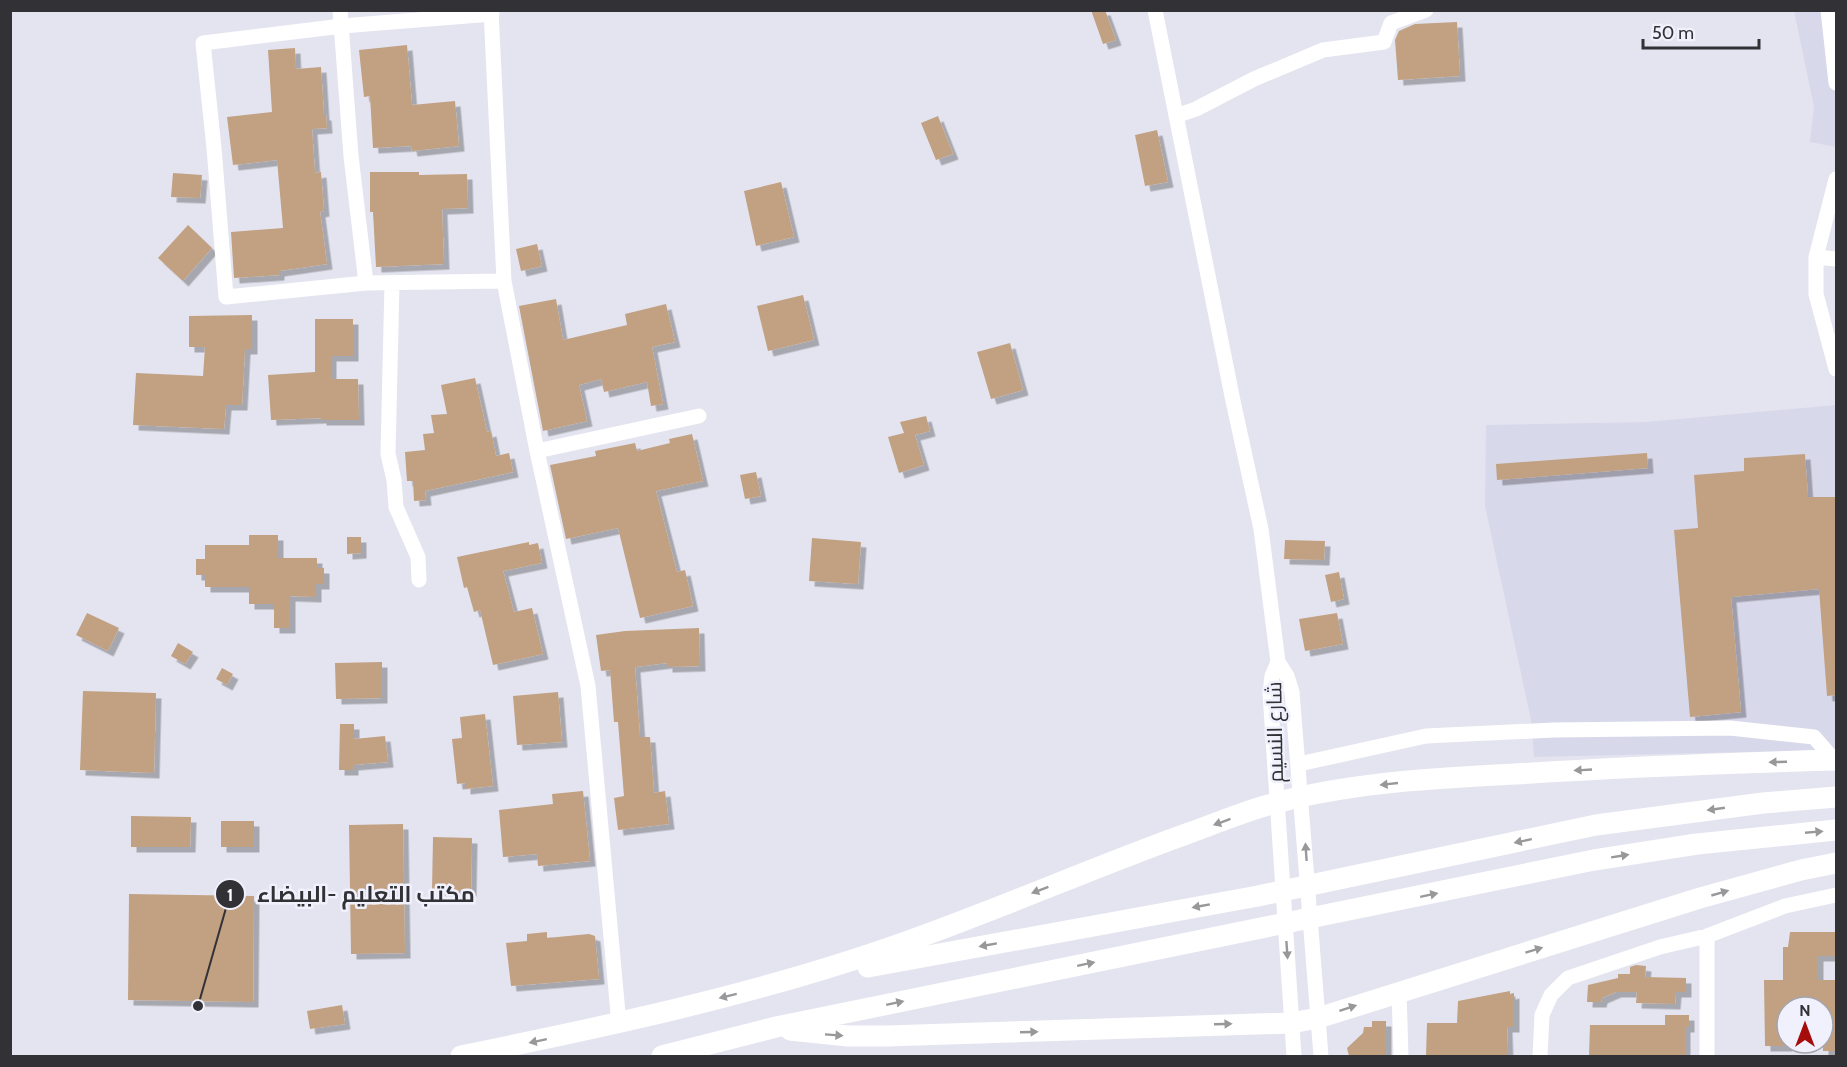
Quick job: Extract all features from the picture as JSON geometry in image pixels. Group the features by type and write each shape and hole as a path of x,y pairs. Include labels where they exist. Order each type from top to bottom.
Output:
{"highway":[{"path":"461,1056 619,1024 784,982 884,950 1168,841 1277,802 1302,796 1437,778 1628,767 1835,760"},
{"path":"784,982 1258,896 1596,825 1763,803 1836,797"},
{"path":"662,1056 776,1028 1594,860 1697,844 1836,830"},
{"path":"776,1028 811,1034 887,1036 1291,1023 1318,1018 1700,898 1836,862"}],"street":[{"path":"1155,10 1261,529 1278,662"},
{"path":"1176,116 1196,109 1254,79 1323,50 1384,42 1391,23 1426,10"},
{"path":"1828,10 1836,83"},
{"path":"504,280 366,283 225,297 214,148 203,43 341,18 492,13 504,280 537,451 588,686 619,1024"},
{"path":"341,18 351,156 366,283"},
{"path":"1836,179 1816,257 1816,294 1836,369"},
{"path":"1816,257 1836,259"},
{"path":"392,283 388,454 394,480 396,507 418,557 419,580"},
{"path":"537,451 699,416"},
{"name":"شارع النسيم","path":"1278,662 1287,676 1292,692 1321,1056"},
{"name":"شارع النسيم","path":"1278,662 1272,676 1270,693 1294,1056"},
{"path":"1299,764 1426,736 1622,728 1730,728 1814,737 1835,760"},
{"path":"1540,1056 1542,1016 1551,995 1568,978 1660,947 1707,936 1785,906 1815,898 1836,896"},
{"path":"1707,936 1707,1056"},
{"path":"1399,991 1401,1056"}],"shaded area":[{"path":"1794,11 1836,11 1836,147 1810,142 1814,107"},
{"path":"1836,405 1836,750 1534,757 1531,720 1485,506 1486,425 1646,422"}],"building":[{"path":"1091,10 1105,10 1116,40 1103,44"},
{"path":"1457,22 1460,76 1398,80 1395,40 1399,31 1415,24"},
{"path":"407,45 412,105 455,101 459,146 412,151 411,146 373,148 370,96 364,97 359,50"},
{"path":"295,48 296,69 321,67 327,128 312,129 315,173 321,172 324,211 320,212 327,264 279,271 279,275 234,278 231,232 283,228 277,160 233,165 227,117 272,112 268,50"},
{"path":"938,116 953,154 936,160 921,123"},
{"path":"1157,130 1168,182 1145,186 1135,135"},
{"path":"370,172 419,172 419,175 467,174 468,208 442,209 444,264 376,267 373,212 370,212"},
{"path":"173,173 202,175 200,198 171,197"},
{"path":"781,182 794,237 756,246 744,191"},
{"path":"188,225 212,248 183,281 158,258"},
{"path":"537,244 542,266 521,271 516,249"},
{"path":"803,295 814,340 768,351 757,306"},
{"path":"556,299 563,340 627,325 625,314 666,304 675,342 652,347 663,404 651,406 647,382 604,392 601,379 579,385 587,421 543,431 519,306"},
{"path":"252,315 252,349 245,349 242,405 226,405 224,429 133,425 136,373 203,376 205,347 189,347 189,316"},
{"path":"315,319 353,319 353,356 331,356 331,379 358,379 359,420 321,420 321,418 271,420 268,375 315,372"},
{"path":"1010,343 1023,390 991,399 977,352"},
{"path":"475,378 487,432 491,431 496,456 509,453 513,472 425,491 426,500 414,501 413,481 407,481 405,452 425,450 423,434 434,433 431,415 447,414 441,385"},
{"path":"926,416 930,431 915,435 924,465 899,473 888,437 904,433 900,422"},
{"path":"692,434 703,481 656,491 677,572 685,570 693,606 640,618 618,528 566,539 550,465 596,456 595,451 635,443 637,451 670,443 669,439"},
{"path":"1647,453 1648,468 1497,480 1496,464"},
{"path":"1805,454 1808,497 1836,497 1836,695 1827,696 1819,589 1731,597 1741,712 1690,717 1674,530 1698,528 1694,475 1744,471 1744,458"},
{"path":"756,472 761,496 745,499 740,475"},
{"path":"249,535 278,535 278,558 317,558 317,568 324,568 324,584 316,584 316,597 290,596 290,628 274,628 274,604 249,604 249,587 205,587 205,575 196,575 196,559 205,559 205,545 249,545"},
{"path":"347,537 361,537 361,553 347,554"},
{"path":"812,538 861,542 858,584 809,581"},
{"path":"1285,540 1325,541 1324,560 1284,559"},
{"path":"529,542 529,545 538,543 542,563 503,571 514,612 532,608 543,654 493,665 480,610 474,612 467,587 464,588 457,557"},
{"path":"1339,572 1344,599 1331,602 1325,575"},
{"path":"87,613 119,628 108,651 76,635"},
{"path":"1337,613 1343,644 1305,651 1299,619"},
{"path":"699,628 700,666 667,667 667,663 635,667 640,737 650,737 654,793 665,791 669,824 618,830 614,798 624,796 618,722 614,722 610,670 601,671 596,635 625,631"},
{"path":"178,643 193,652 185,664 171,656"},
{"path":"382,662 382,698 336,699 335,663"},
{"path":"222,668 233,674 227,685 216,679"},
{"path":"83,691 156,693 154,773 80,770"},
{"path":"558,692 562,742 517,745 513,696"},
{"path":"485,714 493,786 465,789 465,783 457,784 452,739 462,738 460,717"},
{"path":"340,724 354,724 354,739 385,736 388,762 353,765 353,770 339,770"},
{"path":"583,791 590,861 538,866 537,854 503,857 499,810 553,804 552,794"},
{"path":"131,816 191,817 190,847 131,847"},
{"path":"221,821 254,821 254,847 221,847"},
{"path":"403,824 405,953 351,954 349,825"},
{"path":"433,837 472,838 471,891 432,890"},
{"path":"129,894 254,896 253,1002 128,1000"},
{"path":"547,932 547,938 589,934 595,936 599,979 511,986 506,943 527,941 527,934"},
{"path":"1790,932 1836,932 1836,956 1818,956 1818,980 1836,980 1836,1051 1835,995 1775,995 1775,1046 1765,1046 1764,980 1783,980 1783,947 1788,947"},
{"path":"1646,966 1645,977 1686,978 1686,992 1676,992 1675,1004 1636,1003 1637,992 1616,992 1602,998 1601,1002 1587,1002 1588,985 1618,978 1618,974 1630,974 1630,967"},
{"path":"1510,991 1510,994 1514,993 1514,1027 1507,1027 1508,1056 1426,1056 1427,1023 1457,1023 1458,1001"},
{"path":"342,1005 345,1024 310,1029 307,1011"},
{"path":"1665,1015 1689,1015 1689,1027 1685,1027 1685,1056 1589,1056 1590,1025 1665,1025"},
{"path":"1372,1021 1386,1021 1386,1056 1349,1056 1347,1048 1363,1033 1364,1027 1372,1027"}],"place":[{"name":"مكتب التعليم -البيضاء","path":"198,1006"}]}
